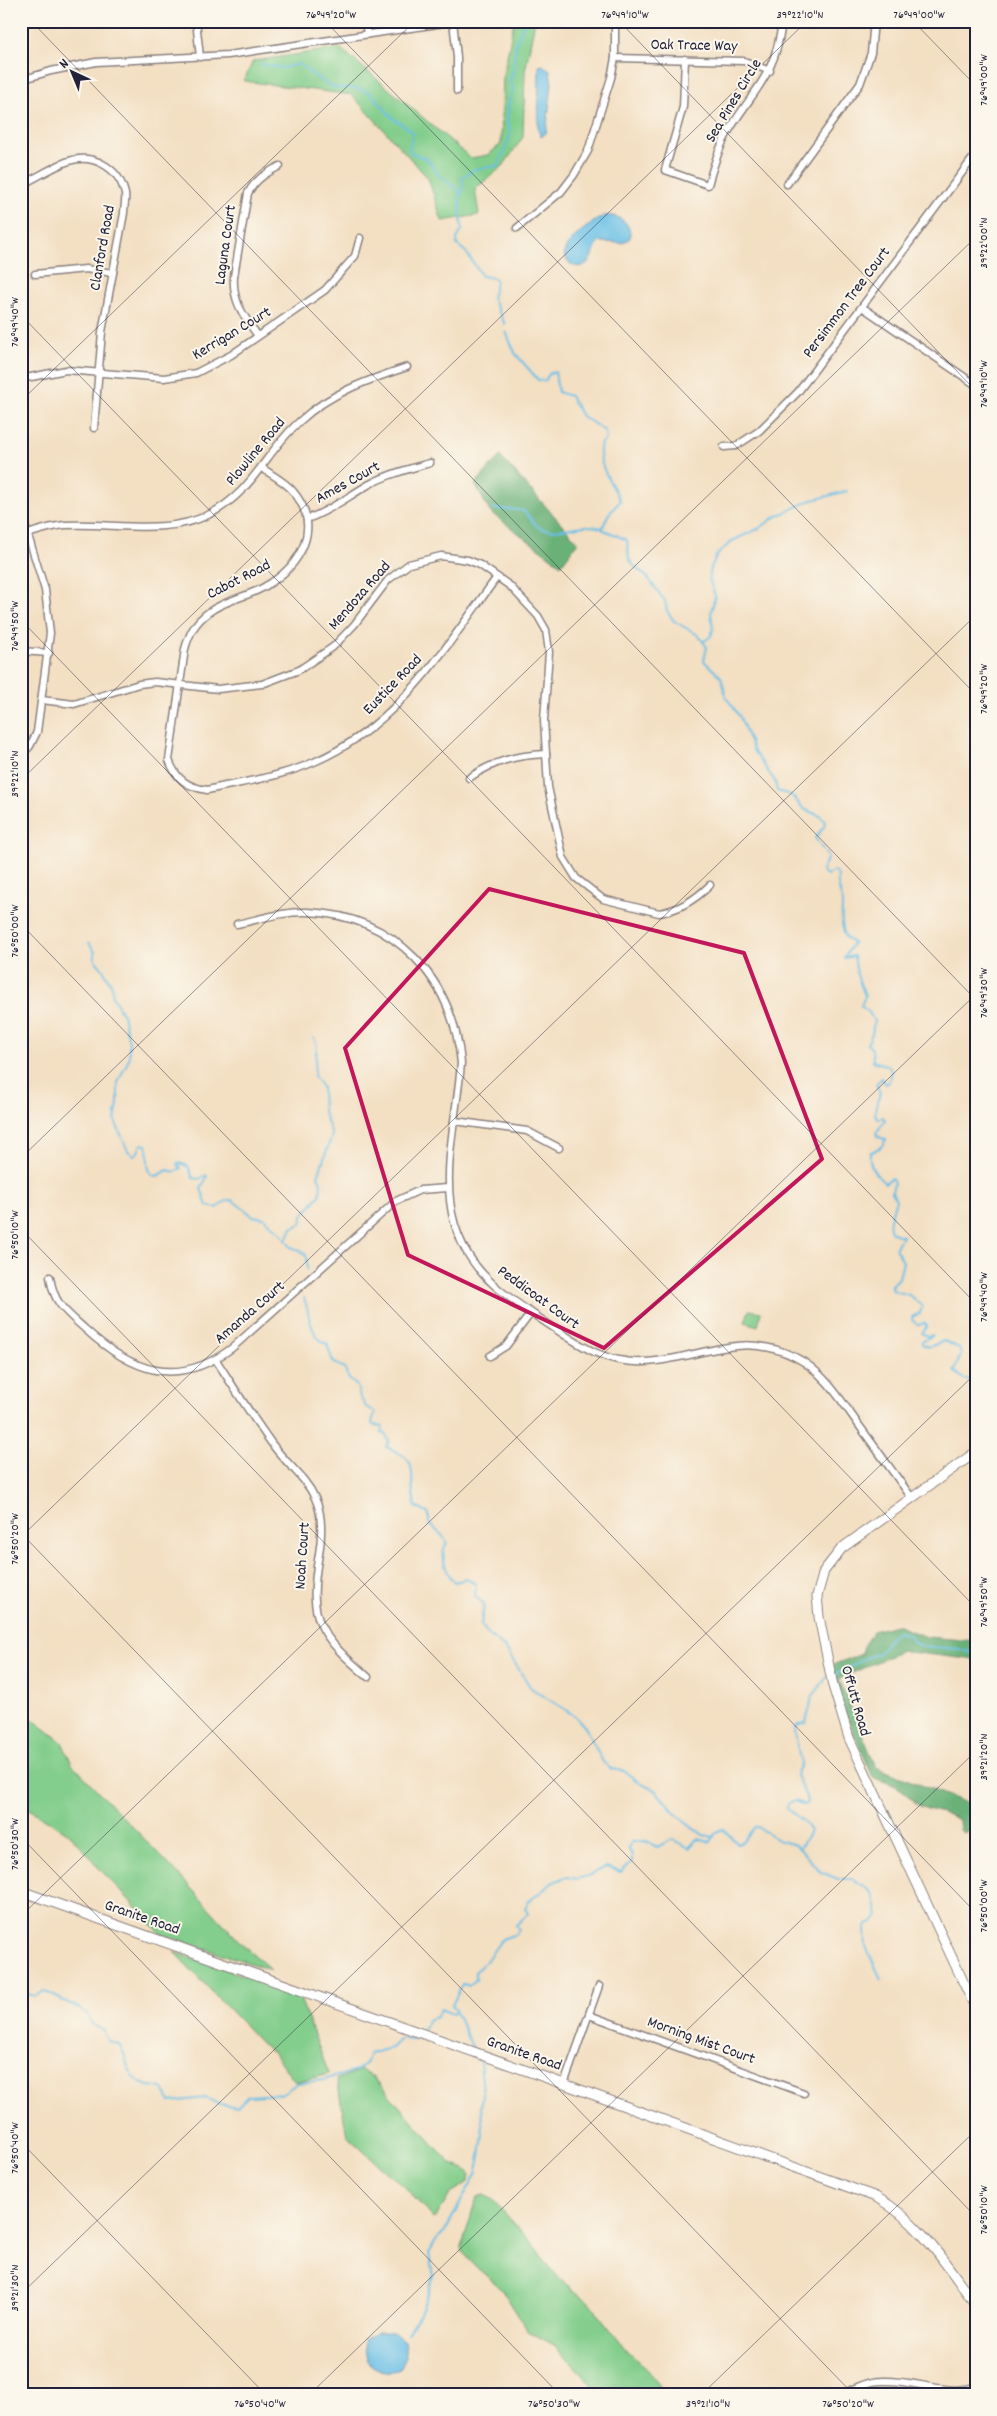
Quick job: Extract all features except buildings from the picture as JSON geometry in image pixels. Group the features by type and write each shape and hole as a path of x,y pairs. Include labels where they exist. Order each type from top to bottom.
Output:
{"street":[{"path":"196,21 200,57"},
{"path":"365,21 367,34"},
{"path":"21,80 51,71 96,62 200,57 458,21"},
{"path":"517,228 561,192 588,151 611,78 615,58 616,21"},
{"name":"Sea Pines Circle","path":"686,60 683,107 664,170 708,185 717,155 726,136 770,71 780,41 782,21"},
{"path":"787,184 860,84 871,53 874,21"},
{"path":"453,22 457,57 457,91"},
{"name":"Oak Trace Way","path":"615,58 744,61 770,71"},
{"name":"Persimmon Tree Court","path":"724,447 736,446 759,431 787,405 976,154"},
{"name":"Clanford Road","path":"21,185 67,161 84,159 106,165 117,174 125,196 124,213 102,332 94,428"},
{"name":"Laguna Court","path":"258,336 238,308 233,289 234,276 248,193 263,175 280,166"},
{"name":"Kerrigan Court","path":"21,379 66,370 164,378 196,373 225,359 309,301 335,280 355,256 360,238"},
{"path":"35,274 86,269 113,272"},
{"path":"862,307 976,386"},
{"name":"Plowline Road","path":"28,534 64,525 165,526 186,522 221,508 249,485 282,440 299,422 327,400 362,383 407,368"},
{"name":"Ames Court","path":"307,519 326,512 368,485 389,475 430,463"},
{"name":"Cabot Road","path":"249,781 207,790 196,789 174,774 169,760 185,649 193,627 210,611 264,587 287,570 302,550 307,539 307,519 300,500 292,489 262,468"},
{"path":"21,513 44,590 50,633 49,653 37,732 30,746 21,756"},
{"name":"Mendoza Road","path":"42,700 74,704 138,684 155,682 218,689 262,684 299,670 325,652 346,634 388,580 398,571 422,559 455,556 480,565 497,577 522,598 546,630 549,652 544,720 548,787 563,857 576,878 584,886 614,904 658,913 668,912 696,899 710,885"},
{"name":"Eustice Road","path":"249,781 288,772 314,762 345,746 385,717 419,682 497,577"},
{"path":"21,651 49,653"},
{"path":"469,778 492,764 507,758 546,754"},
{"name":"Peddicoat Court","path":"237,924 306,912 342,916 389,937 416,959 440,990 455,1025 461,1063 448,1188 449,1203 458,1232 472,1260 492,1284 531,1313 588,1350 619,1361 654,1362 741,1344 769,1347 794,1357 810,1366 829,1385 912,1498"},
{"path":"455,1121 528,1131 559,1148"},
{"name":"Amanda Court","path":"50,1277 53,1295 62,1308 100,1343 130,1362 148,1369 175,1372 189,1370 216,1360 232,1348 396,1201 420,1190 448,1188"},
{"path":"490,1356 506,1346 531,1313"},
{"name":"Noah Court","path":"216,1360 276,1449 307,1484 315,1498 321,1530 314,1582 316,1612 327,1638 368,1677"},
{"name":"Offutt Road","path":"976,1452 842,1548 824,1570 819,1583 817,1602 830,1674 841,1717 853,1748 976,2008"},
{"name":"Granite Road","path":"21,1892 564,2084 876,2197 904,2214 914,2224 976,2305"},
{"path":"564,2084 599,1986"},
{"name":"Morning Mist Court","path":"589,2015 804,2093"},
{"path":"842,2395 863,2385 882,2381 905,2382 950,2391 976,2387"}],"highlighted area":[{"path":"489,889 744,953 822,1159 604,1348 408,1255 345,1048"}],"green space":[{"path":"514,21 535,21 525,71 523,137 503,166 475,189 479,215 442,221 428,178 352,95 244,81 253,61 340,48 471,158 488,155 501,144 503,76"},
{"path":"914,21 976,21 976,24 913,23"},
{"path":"500,456 578,542 561,565 490,512 475,484"},
{"path":"749,1310 761,1312 758,1326 745,1322"},
{"path":"896,1625 926,1637 976,1641 976,1660 901,1651 839,1679 876,1767 976,1807 976,1835 968,1831 963,1833 960,1830 959,1820 916,1804 899,1788 873,1777 845,1713 832,1665 862,1654 865,1643 873,1631"},
{"path":"21,1708 62,1742 72,1764 178,1874 240,1942 271,1970 161,1934 66,1832 21,1804"},
{"path":"174,1952 296,1993 301,2001 329,2074 295,2082 273,2052 268,2050"},
{"path":"362,2070 375,2079 451,2164 465,2169 470,2175 467,2183 451,2193 433,2219 404,2186 347,2136 337,2079"},
{"path":"485,2195 493,2200 536,2248 548,2266 562,2281 589,2302 627,2351 648,2369 666,2395 602,2395 554,2345 528,2331 501,2288 476,2267 461,2250 475,2202 480,2196"}],"water":[{"path":"542,65 550,70 552,84 546,133 541,137 538,130 539,66"},
{"path":"604,216 614,216 623,221 629,228 630,238 623,243 599,242 585,265 580,267 571,264 564,254 565,249 587,227"},
{"path":"377,2332 393,2332 404,2341 406,2356 400,2369 382,2370 374,2367 367,2361 364,2340"}],"waterway":[{"path":"461,195 463,189 462,177 475,169 498,166 510,136 510,128 507,123 509,102 513,89 510,80 513,72 516,42 524,24"},
{"path":"261,64 283,68 299,64 329,85 368,92 374,96 392,117 411,130 413,133 409,149 412,153 427,159 439,175 459,191 462,230 457,239 457,245 466,252 482,276 494,278 496,282 492,298 505,324"},
{"path":"506,332 515,353 538,380 545,381 549,374 555,372 558,392 570,396 582,416 605,431 606,439 601,443 600,458 620,501 608,515 602,529 627,540 629,559 648,578 665,601 667,611 674,621 698,635 707,647 704,661 721,677 726,697 740,717 754,752 775,781 777,791 791,795 804,809 820,816 825,822 824,827 815,838 828,857 822,871 827,875 834,871 838,876 842,900 843,928 846,938 853,943 844,958 854,956 857,975 865,996 861,1006 868,1011 874,1021 872,1034 867,1044 872,1049 873,1061 889,1066 891,1071 889,1082 886,1084 882,1078 876,1084 880,1093 875,1113 878,1119 883,1117 885,1120 876,1133 877,1136 886,1140 881,1147 870,1153 870,1162 873,1170 885,1183 891,1178 894,1182 892,1192 896,1200 890,1218 890,1228 895,1234 902,1236 896,1249 903,1262 899,1278 891,1286 892,1290 909,1295 922,1306 920,1313 912,1317 912,1320 918,1325 924,1323 927,1326 921,1333 927,1336 933,1335 922,1341 922,1344 929,1347 944,1341 959,1348 961,1355 954,1371 964,1379 976,1380"},
{"path":"703,642 711,636 713,629 711,613 715,596 709,579 711,567 717,555 732,541 760,528 775,517 809,501 847,491"},
{"path":"492,508 523,511 537,526 543,529 557,530 587,526 601,528"},
{"path":"89,943 95,952 95,960 112,986 113,997 123,1015 129,1042 129,1059 118,1082 118,1103 115,1121 128,1151 134,1155 138,1152 141,1144 146,1145 149,1168 152,1175 157,1176 168,1170 175,1172 181,1168 177,1164 179,1163 188,1166 193,1178 199,1179 206,1175 207,1177 201,1188 207,1206 217,1208 226,1201 232,1200 253,1216 264,1218 279,1231 291,1247 305,1253 307,1269"},
{"path":"286,1240 292,1228 301,1224 303,1215 320,1195 321,1183 318,1176 332,1135 323,1110 322,1087 314,1076 317,1046 314,1038"},
{"path":"304,1298 313,1330 321,1341 327,1344 333,1362 344,1368 349,1379 357,1386 360,1397 366,1407 375,1412 372,1423 373,1425 383,1426 381,1433 385,1434 389,1441 386,1447 406,1458 410,1464 416,1507 429,1514 429,1524 442,1535 447,1543 444,1558 449,1574 455,1582 466,1579 476,1584 475,1596 484,1604 481,1625 489,1635 505,1648 531,1688 575,1716 585,1727 603,1762 611,1769 624,1771 640,1783 656,1791 676,1814 703,1835 714,1837"},
{"path":"834,1674 867,1657 878,1654 897,1632 910,1635 913,1642 921,1646 959,1649 976,1654"},
{"path":"800,1848 810,1831 803,1821 787,1809 788,1803 795,1801 804,1805 807,1803 796,1775 801,1764 795,1730 798,1725 806,1723 812,1697 827,1677"},
{"path":"473,2048 455,2012 456,2009 452,2005 462,1985 468,1986 476,1980 475,1972 483,1965 502,1939 516,1934 519,1929 516,1925 528,1914 525,1908 528,1902 552,1883 565,1877 578,1879 606,1867 621,1872 632,1862 632,1855 628,1848 632,1842 646,1841 657,1847 673,1839 689,1848 697,1839 711,1842 716,1832 723,1829 738,1844 752,1830 758,1827 780,1841 796,1845 821,1872 838,1879 852,1879 873,1894 878,1915 873,1922 867,1924 865,1930 866,1947 881,1979"},
{"path":"21,1996 26,1994 36,1996 43,1992 48,1993 82,2010 87,2014 92,2024 104,2031 108,2041 119,2045 132,2074 145,2085 162,2088 170,2102 205,2098 220,2104 237,2107 248,2096 281,2094 298,2083 323,2080 356,2071 364,2065 369,2054 391,2048 401,2038 412,2039 419,2037"},
{"path":"422,2031 429,2019 437,2017 440,2009 453,2014 455,2012"},
{"path":"408,2333 420,2314 433,2276 429,2254 435,2241 445,2231 476,2174 483,2135 481,2107 483,2094 480,2061"}]}
